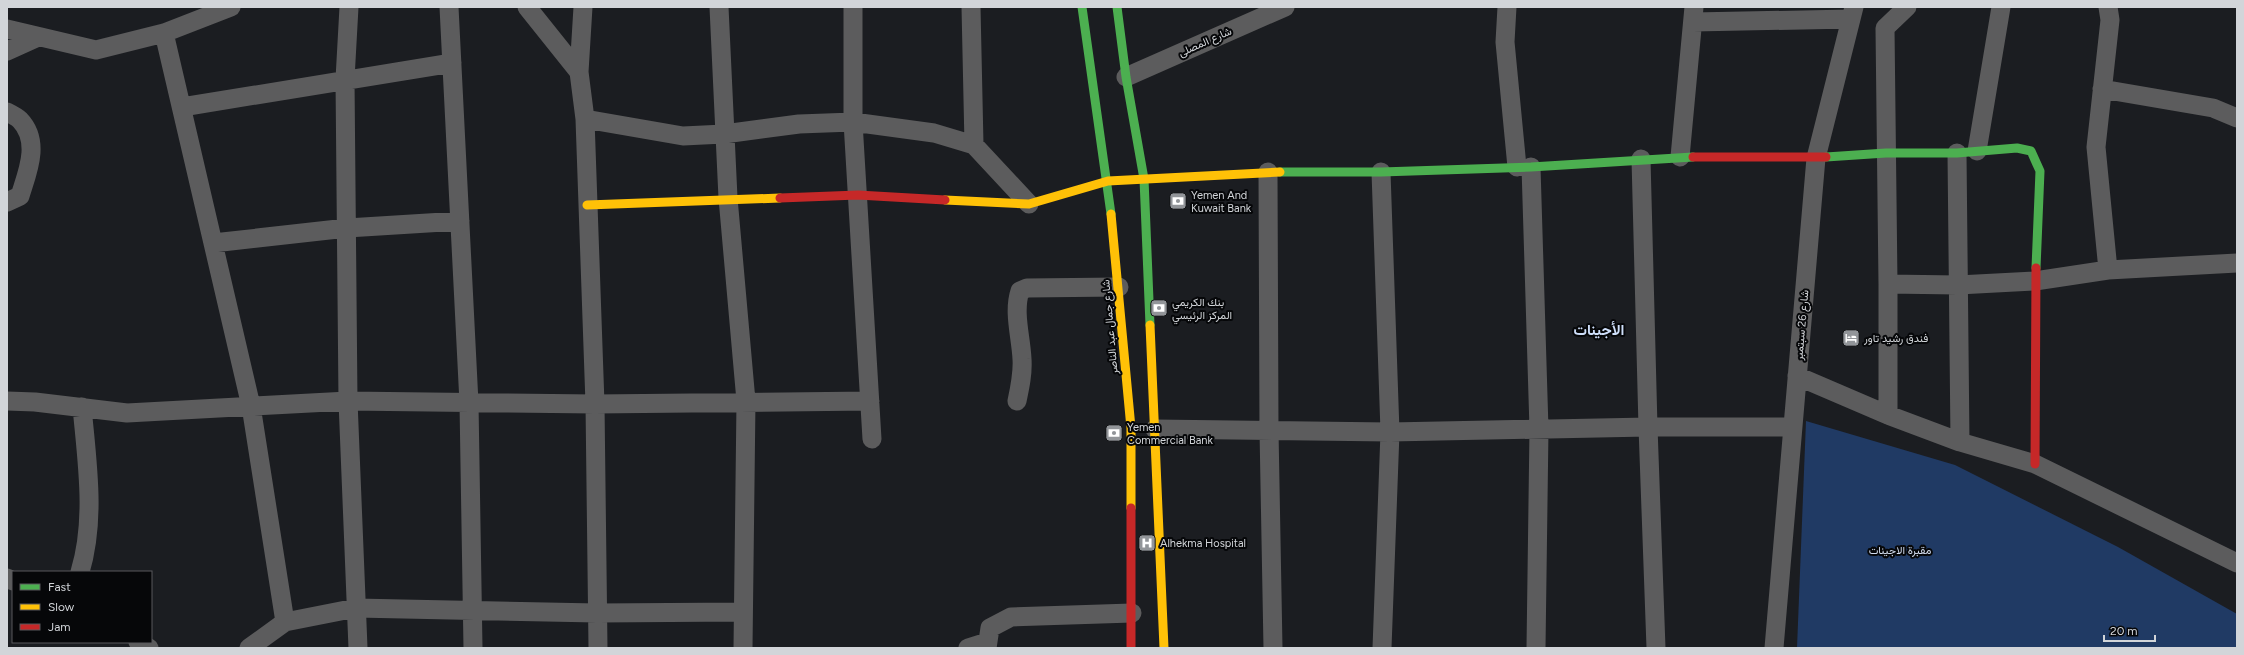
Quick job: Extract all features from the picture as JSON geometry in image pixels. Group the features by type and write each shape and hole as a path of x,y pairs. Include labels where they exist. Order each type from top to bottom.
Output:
{"street":[{"path":"7,29 96,50 164,33 230,7"},
{"path":"349,7 345,79 348,401 358,648"},
{"path":"449,7 469,403 473,648"},
{"path":"527,7 579,72"},
{"path":"583,7 579,72 585,119 587,205 596,404 598,648"},
{"path":"719,7 728,198 746,401 742,612 743,648"},
{"path":"853,7 853,122 872,439"},
{"path":"971,7 974,145"},
{"name":"شارع جمال عبد الناصر","path":"1082,7 1108,181 1131,428 1131,648"},
{"path":"1117,7 1126,78 1144,179 1164,648"},
{"name":"شارع المصلى","path":"1126,78 1285,7"},
{"path":"1507,7 1506,42 1524,167 1539,429 1536,648"},
{"path":"1888,415 1885,28 1907,7"},
{"path":"1977,150 2001,7"},
{"path":"2108,7 2110,20 2096,147 2108,270"},
{"path":"1680,157 1694,15 1852,13"},
{"name":"شارع 26 سبتمبر","path":"1774,648 1816,158 1852,13"},
{"path":"164,33 251,406 284,622"},
{"path":"7,51 38,37"},
{"path":"182,107 452,62"},
{"path":"2102,89 2213,108 2237,118"},
{"path":"7,112 20,120 29,136 32,158 20,196 7,202"},
{"path":"585,119 683,136 724,134 799,124 853,122 934,132 974,145 1029,204"},
{"path":"587,205 728,198 858,195 1029,204 1108,181 1268,172 1381,172 1524,167 1680,157 1816,158 1886,153 1957,153 1977,150 2017,148 2031,151 2040,171 2035,281 2035,464"},
{"path":"1957,153 1960,442"},
{"path":"1641,159 1648,427 1656,648"},
{"path":"1268,172 1269,430 1273,648"},
{"path":"1381,172 1390,432 1382,648"},
{"path":"213,243 347,228 460,221"},
{"path":"1888,284 1958,285 2035,281 2108,270 2237,263"},
{"path":"1016,402 1021,383 1022,360 1017,301 1020,291 1027,288 1119,287"},
{"path":"1797,376 1888,415 1960,442 2035,464 2237,563"},
{"path":"7,401 35,402 127,413 348,401 596,404 746,401 870,401"},
{"path":"80,571 87,548 89,484 82,408"},
{"path":"1155,428 1390,432 1648,427 1793,427"},
{"path":"249,648 284,622 356,608 597,613 742,612"},
{"path":"968,648 987,645 990,628 1011,617 1132,613"},
{"path":"140,643 149,648"}],"green space":[{"name":"مقبرة الاجينات","path":"1806,421 1955,465 2118,547 2237,614 2237,648 1797,648"}],"traffic: fast":[{"path":"1082,7 1111,214"},
{"path":"1117,7 1126,77 1144,179 1150,325"},
{"path":"1826,157 1886,153 1957,153 2017,148 2031,151 2040,171 2036,268"},
{"path":"1280,172 1381,172 1531,167 1693,157"}],"traffic: slow":[{"path":"945,200 1029,204 1108,181 1280,172"},
{"path":"587,205 780,198"},
{"path":"1111,214 1131,428 1131,508"},
{"path":"1150,325 1164,648"}],"traffic: jam":[{"path":"1693,157 1826,157"},
{"path":"780,198 858,195 945,200"},
{"path":"2035,464 2036,268"},
{"path":"1131,508 1131,648"}],"place":[{"name":"Yemen And Kuwait Bank","path":"1178,201"},
{"name":"بنك الكريمي المركز الرئيسي","path":"1159,308"},
{"name":"فندق رشيد تاور","path":"1851,338"},
{"name":"Yemen Commercial Bank","path":"1114,433"},
{"name":"Alhekma Hospital","path":"1147,543"}],"district":[{"name":"الأجينات","path":"1599,330"}]}
